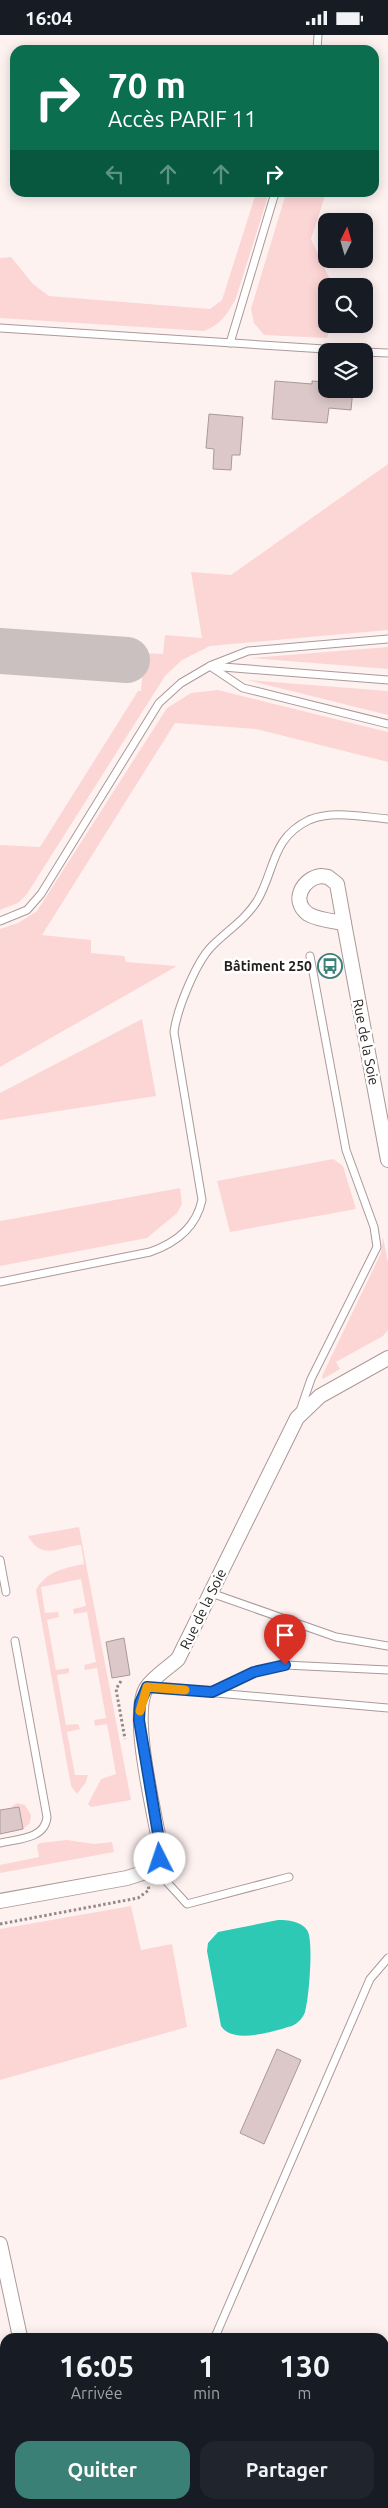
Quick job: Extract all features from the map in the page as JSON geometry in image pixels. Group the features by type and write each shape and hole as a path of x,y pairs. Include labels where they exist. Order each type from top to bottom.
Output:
{"street":[{"name":"Rue de la Soie","path":"344,923 388,1160"},
{"name":"Rue de la Soie","path":"147,1687 178,1659 297,1419 320,1396 388,1357"},
{"path":"0,1901 151,1871 160,1859 160,1846 139,1720 140,1703 147,1687"},
{"path":"0,2244 19,2333"}],"lane":[{"path":"230,343 274,197"},
{"path":"0,328 318,349"},
{"path":"373,352 388,353"},
{"path":"0,921 27,910 41,894 159,703 181,683 210,666 248,651 388,639"},
{"path":"210,666 388,680"},
{"path":"210,666 243,688 388,724"},
{"path":"0,1282 150,1253 169,1246 187,1232 199,1213 202,1200 174,1031 175,1020 196,969 212,946 244,920 258,899 278,849 288,835 310,820 337,815 388,819"},
{"path":"297,1419 311,1379 377,1247 374,1227 346,1151 310,956"},
{"path":"0,1560 6,1592"},
{"path":"211,1593 336,1637 388,1646"},
{"path":"0,1843 37,1833 44,1828 47,1817 15,1641"},
{"path":"212,1692 254,1672 285,1665 388,1671"},
{"path":"147,1687 388,1708"},
{"path":"151,1871 187,1904 290,1877"},
{"path":"217,2333 370,1979 388,1958"}],"path":[{"path":"121,1681 116,1689 127,1747"},
{"path":"0,1924 138,1898 149,1890 151,1871 142,1837"}],"shaded area":[{"path":"255,197 268,197 236,298 223,318 215,326 204,331 0,318 0,258 11,257 33,284 49,296 210,309 222,300"},
{"path":"285,197 325,197 311,239 318,254 318,268 325,268 329,278 318,278 318,333 328,333 327,338 264,335 254,323 251,309"},
{"path":"388,464 388,630 210,646 182,660 165,676 27,894 18,903 0,910 0,845 40,847 138,691 141,691 144,653 163,654 165,635 202,638 191,572 231,575"},
{"path":"388,647 388,669 250,658"},
{"path":"247,680 388,691 388,715"},
{"path":"218,690 388,732 388,762 256,729 175,723 42,935 91,940 91,953 124,956 126,962 177,966 0,1067 0,929 18,923 37,911 167,708 191,693"},
{"path":"142,1019 156,1096 0,1120 0,1093"},
{"path":"333,1159 343,1166 356,1209 230,1232 217,1181"},
{"path":"180,1188 182,1204 177,1213 147,1238 0,1266 0,1221"},
{"path":"383,1237 388,1263 388,1330 383,1336 336,1362 340,1369 323,1379 322,1376 381,1253"},
{"path":"79,1527 131,1800 91,1807 88,1804 101,1779 116,1774 107,1724 95,1726 94,1720 106,1718 97,1668 85,1670 84,1665 96,1662 87,1612 74,1614 73,1609 86,1606 81,1579 41,1587 45,1613 58,1612 59,1617 47,1620 56,1670 69,1668 69,1673 57,1675 66,1725 78,1724 80,1729 67,1732 75,1775 88,1775 86,1782 77,1794 71,1786 36,1590 45,1578 51,1574 84,1564 81,1545 51,1551 45,1550 33,1544 28,1536"},
{"path":"17,1803 25,1805 31,1815 30,1823 23,1829 19,1807 10,1808"},
{"path":"67,1840 94,1844 112,1842 114,1852 0,1873 0,1865 39,1857 37,1845 40,1843"},
{"path":"131,1906 141,1950 172,1944 187,2027 0,2080 0,1929"},
{"path":"278,1920 298,1923 307,1930 309,1936 310,1970 307,2005 304,2014 292,2026 265,2033 244,2036 227,2032 221,2026 207,1951 208,1943 218,1932"}],"building":[{"path":"275,381 312,384 312,381 318,381 318,398 352,398 351,410 329,408 327,423 272,419"},
{"path":"209,414 243,417 240,455 232,455 231,470 213,469 214,449 206,448"},
{"path":"124,1638 130,1675 112,1678 106,1642"},
{"path":"19,1807 23,1829 0,1834 0,1810"},
{"path":"277,2049 301,2060 264,2144 240,2133"}],"taxiway":[{"path":"0,651 127,660"}],"slow traffic":[{"path":"140,1711 140,1703 147,1687 185,1690"}],"place":[{"name":"Bâtiment 250","path":"330,966"}],"route":[{"path":"160,1859 160,1846 139,1720 140,1703 147,1687 212,1692 254,1672 268,1667 285,1665"}]}
